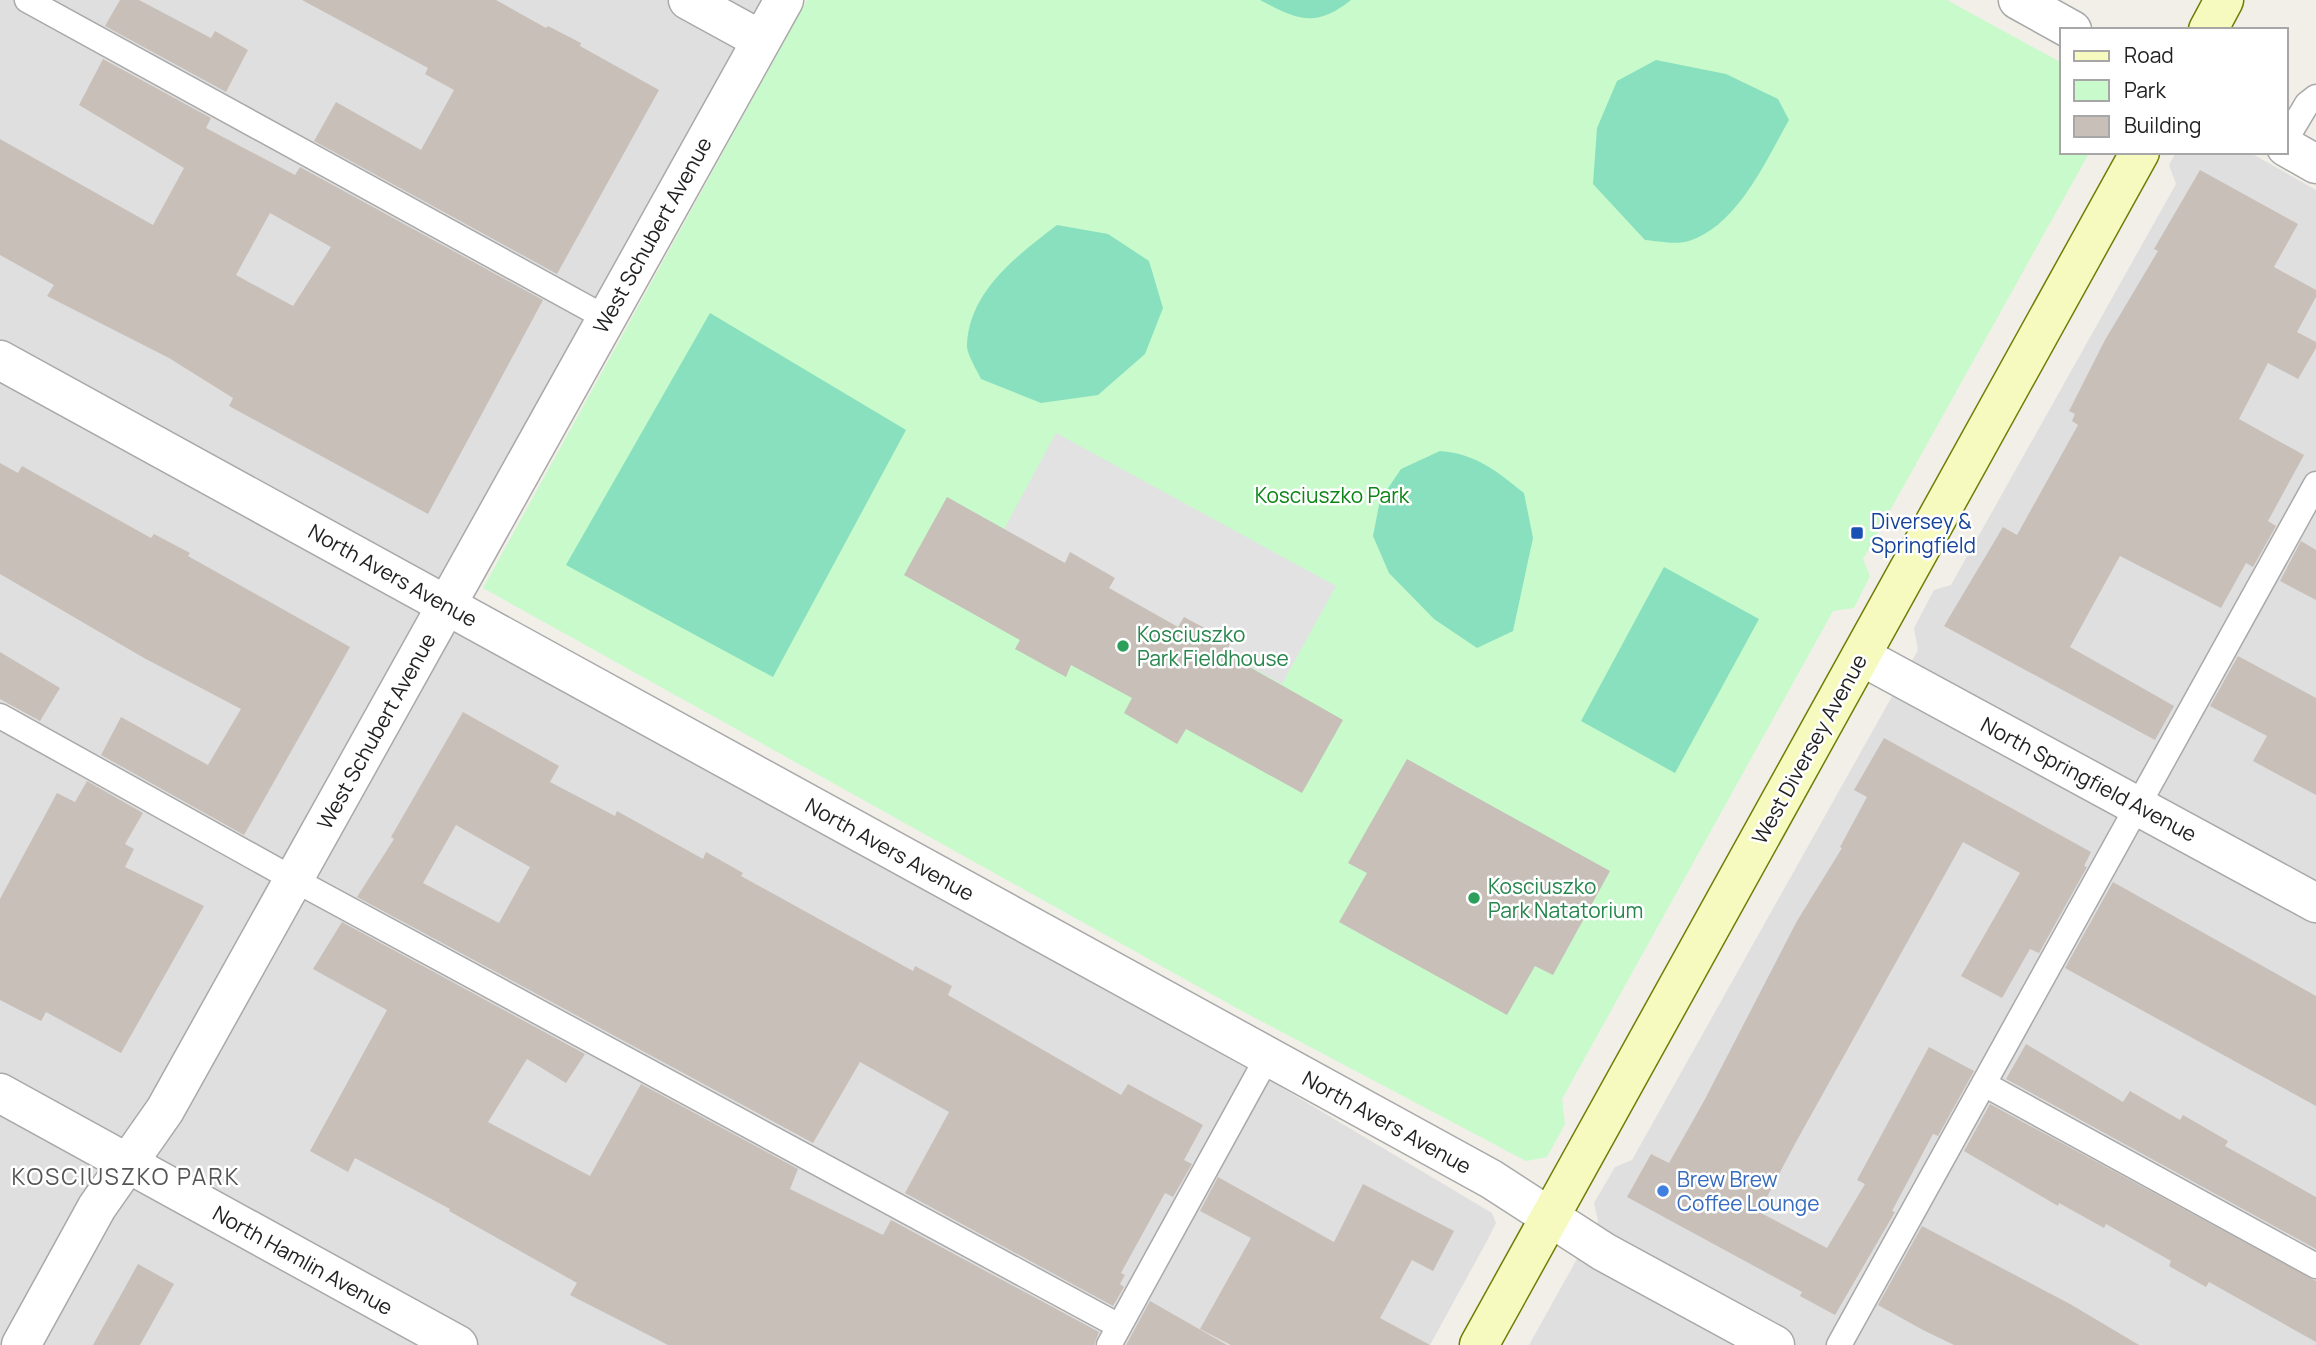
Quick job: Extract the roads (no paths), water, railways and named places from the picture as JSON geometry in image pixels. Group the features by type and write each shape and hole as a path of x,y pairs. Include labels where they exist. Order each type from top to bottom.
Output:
{"main road":[{"path":"2209,28 2224,0"},
{"name":"West Diversey Avenue","path":"1479,1345 2139,154"}],"street":[{"path":"688,0 761,40"},
{"name":"West Schubert Avenue","path":"21,1345 97,1207 165,1110 784,0"},
{"path":"2018,0 2068,28"},
{"path":"2288,148 2316,164"},
{"name":"North Avers Avenue","path":"0,360 1491,1179 1549,1219 1775,1345"},
{"name":"North Springfield Avenue","path":"1861,656 2316,903"},
{"name":"North Hamlin Avenue","path":"0,1093 458,1345"}],"lane":[{"path":"27,0 606,318"},
{"path":"2288,136 2307,104 2316,97"},
{"path":"1839,1345 2138,806 2307,520 2316,484"},
{"path":"0,716 1114,1335 1268,1056"},
{"path":"1984,1084 2316,1266"}],"place":[{"name":"Diversey & Springfield","path":"1857,533"},
{"name":"Kosciuszko Park Fieldhouse","path":"1123,646"},
{"name":"Kosciuszko Park Natatorium","path":"1474,898"},
{"name":"Brew Brew Coffee Lounge","path":"1663,1191"}],"district":[{"name":"KOSCIUSZKO PARK","path":"126,1176"}],"park label":[{"name":"Kosciuszko Park","path":"1332,495"}]}
